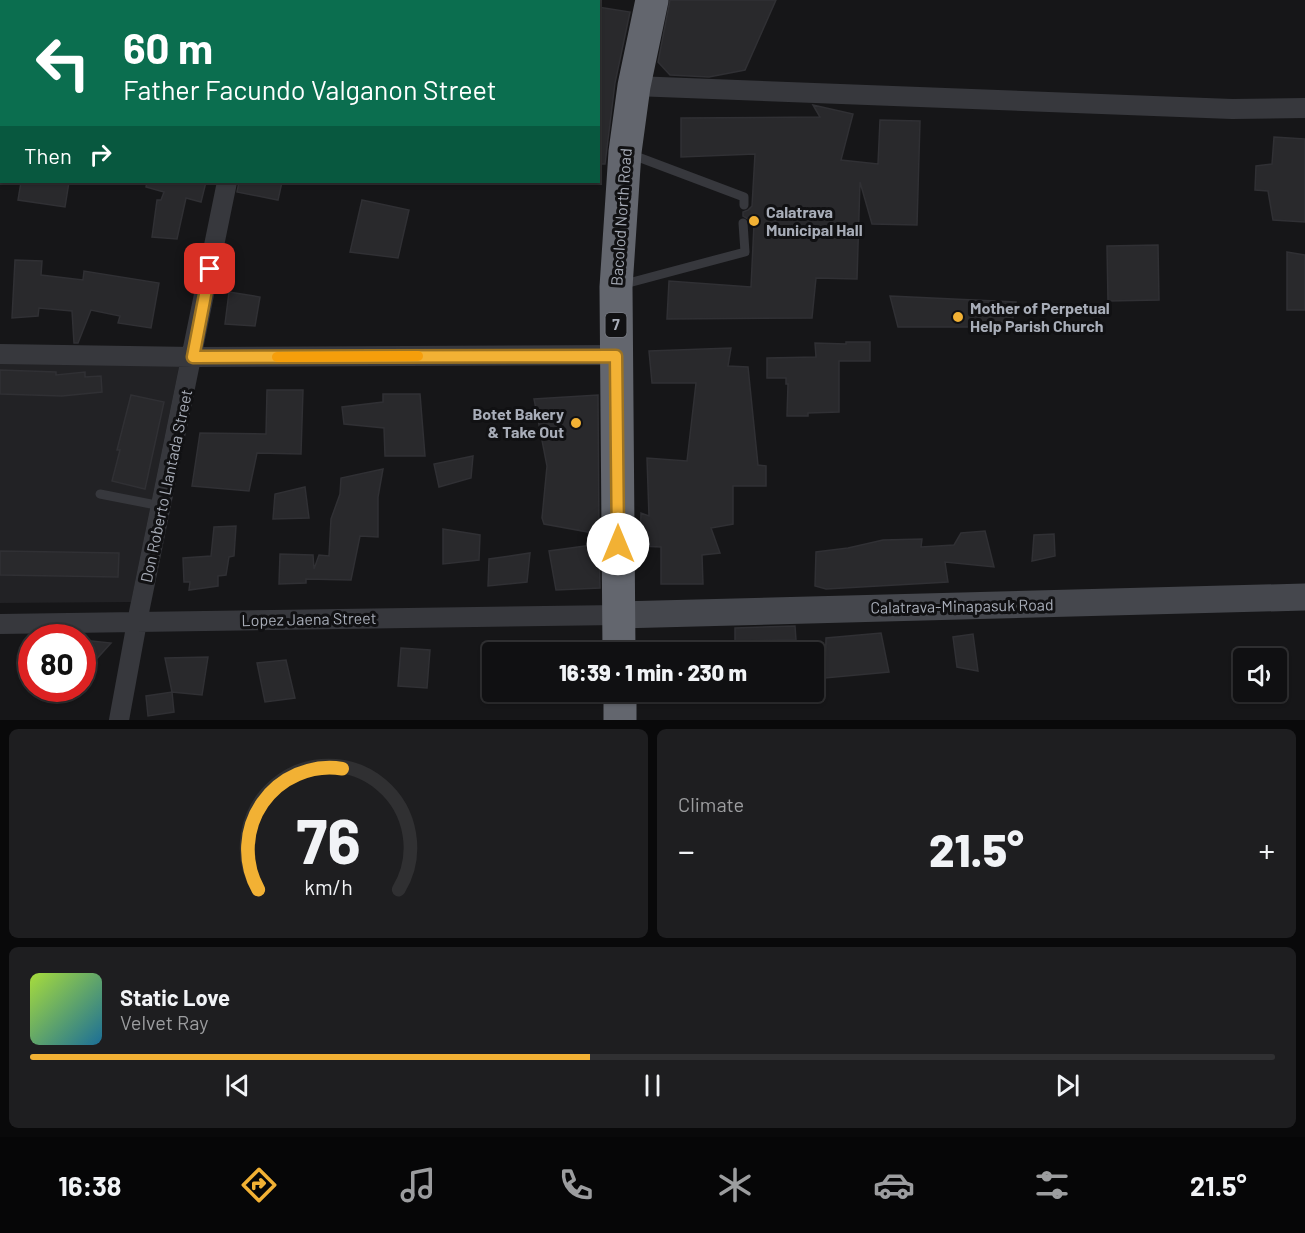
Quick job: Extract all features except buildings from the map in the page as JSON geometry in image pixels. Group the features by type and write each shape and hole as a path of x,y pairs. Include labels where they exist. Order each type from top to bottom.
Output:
{"highway":[{"name":"Bacolod North Road","path":"619,642 616,287 625,152 634,86 652,0"},
{"path":"620,702 620,720"}],"main road":[{"name":"Calatrava-Minapasuk Road","path":"618,615 1305,597"}],"street":[{"path":"634,86 1232,109 1305,108"},
{"name":"Don Roberto Llantada Street","path":"119,720 227,183"},
{"path":"0,354 193,357 616,356"},
{"name":"Lopez Jaena Street","path":"0,624 618,615"}],"lane":[{"path":"625,152 744,197 744,205"},
{"path":"616,287 745,252 743,223"},
{"path":"100,494 161,506"}],"shaded area":[{"path":"0,362 180,362 131,602 0,603"}],"slow traffic":[{"path":"277,357 418,356"}],"place":[{"name":"Calatrava Municipal Hall","path":"754,221"},
{"name":"Mother of Perpetual Help Parish Church","path":"958,317"},
{"name":"Botet Bakery & Take Out","path":"576,423"}],"route":[{"path":"210,269 193,357 616,356 618,544"}]}
